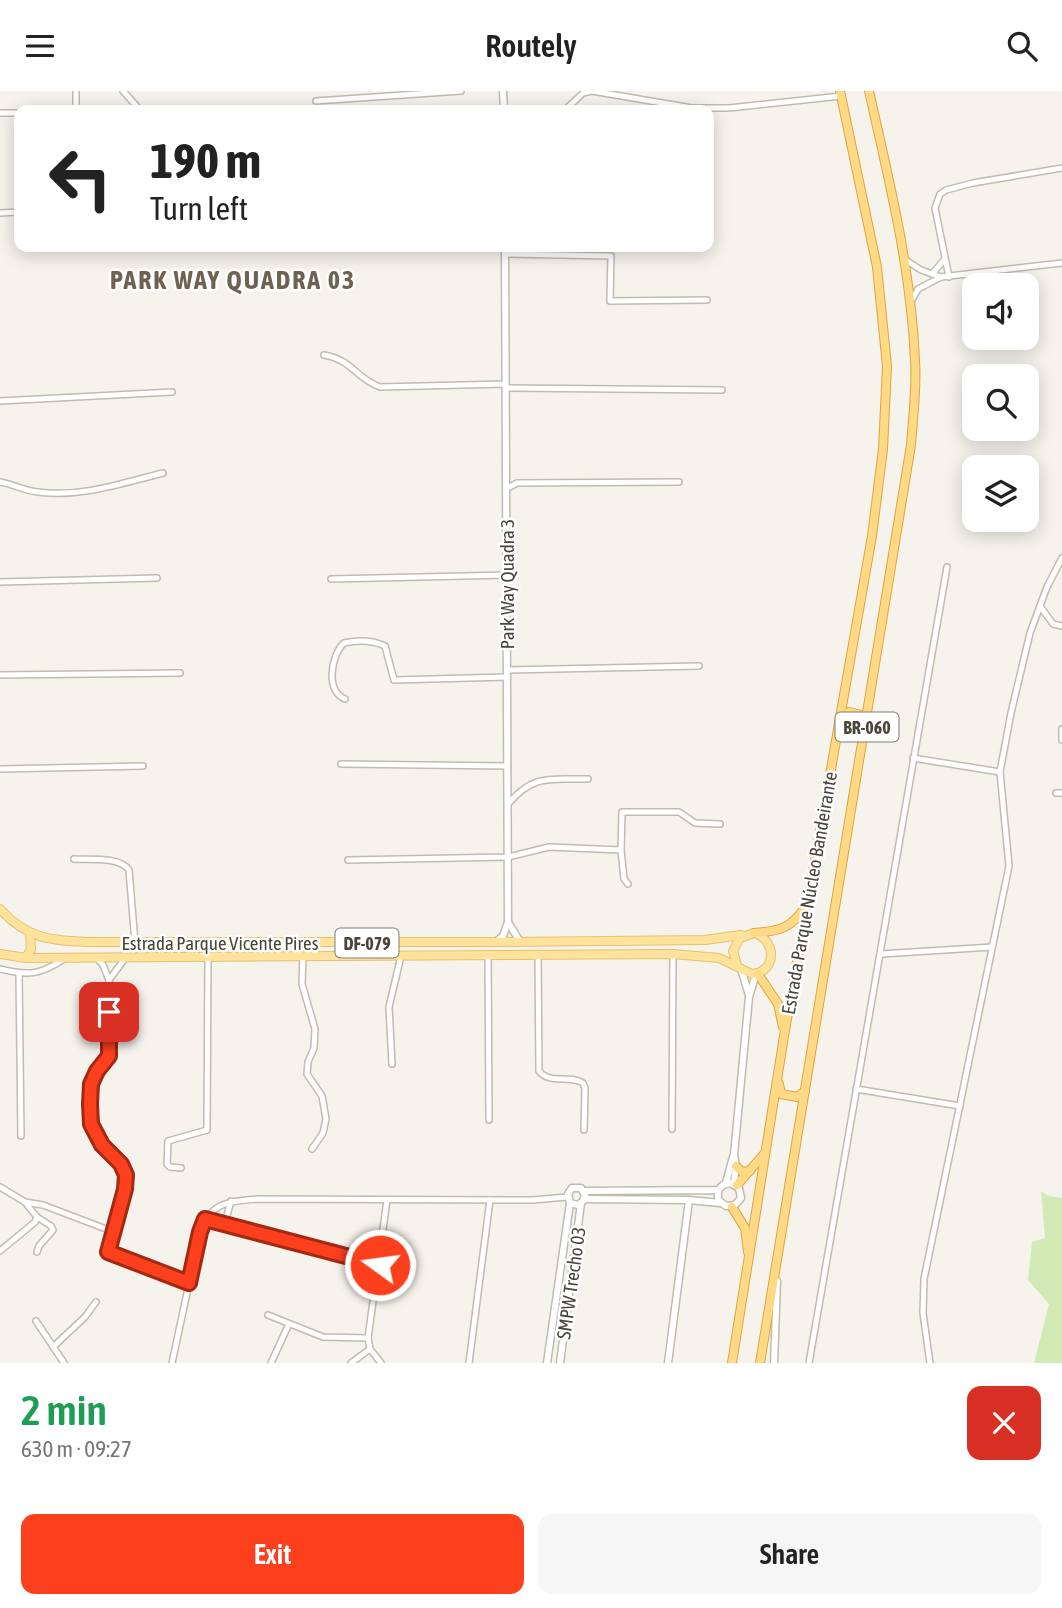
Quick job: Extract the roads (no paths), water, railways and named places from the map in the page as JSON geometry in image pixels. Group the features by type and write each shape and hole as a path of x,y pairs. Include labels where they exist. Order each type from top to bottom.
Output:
{"highway":[{"name":"Estrada Parque Núcleo Bandeirante","path":"760,1363 912,445 916,362 911,302 869,91"},
{"name":"Estrada Parque Núcleo Bandeirante","path":"732,1363 784,1036 873,523 883,449 887,366 877,267 841,94"},
{"path":"839,724 849,712 860,715 867,725"},
{"path":"754,933 786,927 799,917 809,903"},
{"path":"757,974 778,1004 784,1036"},
{"path":"779,1077 780,1094 797,1097 805,1091"},
{"path":"732,1184 750,1171 767,1150"},
{"path":"736,1166 742,1172 750,1171"},
{"path":"732,1207 744,1228 749,1265"}],"main road":[{"name":"Estrada Parque Vicente Pires","path":"0,909 30,933 62,940 135,943 705,940 754,933"},
{"path":"26,958 31,949 30,933"},
{"path":"754,933 768,940 772,950 770,964 757,974"},
{"path":"739,967 733,956 734,946 744,935"},
{"path":"330,943 327,948 331,957"},
{"name":"Estrada Parque Vicente Pires","path":"0,954 26,958 673,954 719,958 746,973 757,974"}],"street":[{"path":"123,91 136,105"},
{"path":"316,100 461,91"},
{"path":"569,105 583,93 592,91 674,105"},
{"path":"714,108 841,94"},
{"path":"949,277 935,208 940,194 973,183 1062,168"},
{"name":"Park Way Quadra 3","path":"505,252 508,922"},
{"path":"540,252 611,256 610,301 707,300"},
{"path":"932,274 944,257"},
{"path":"904,259 941,277 1062,263"},
{"path":"911,302 918,289 941,277"},
{"path":"324,355 343,360 369,382 380,387 722,390"},
{"path":"0,401 172,392"},
{"path":"0,482 39,493 56,493 109,487 163,473"},
{"path":"506,477 517,483"},
{"path":"506,489 517,483 679,482"},
{"path":"930,1363 922,1296 1009,866 1000,772 1020,667 1040,606 1062,558"},
{"path":"809,1363 947,567"},
{"path":"331,579 508,575"},
{"path":"0,582 157,578"},
{"path":"1040,606 1053,624 1062,626"},
{"path":"345,699 336,693 333,686 335,656 344,643 353,641 364,640 385,646 394,680 699,666"},
{"path":"0,675 180,673"},
{"path":"1062,729 1062,740"},
{"path":"913,758 1000,772"},
{"path":"341,764 508,766"},
{"path":"0,769 143,766"},
{"path":"508,804 522,788 536,781 588,779"},
{"path":"628,884 624,879 621,850 622,812 679,812 695,823 720,824"},
{"path":"348,860 508,857 549,847 621,850"},
{"path":"74,859 117,862 127,866 135,943"},
{"path":"508,922 519,940"},
{"path":"496,942 503,936 508,922"},
{"path":"881,954 992,947"},
{"path":"488,954 489,1120"},
{"path":"538,954 539,1071 548,1078 574,1079 583,1083 584,1130"},
{"path":"672,1129 673,954"},
{"path":"303,956 302,983 315,1029 314,1048 308,1062 307,1074 322,1096 326,1119 323,1133 312,1150"},
{"path":"392,1064 389,1007 401,956"},
{"path":"0,969 19,974 47,970 67,957"},
{"path":"96,957 103,965 109,980 109,1056 91,1084 91,1124 102,1145 121,1164 126,1175 125,1189 108,1252 189,1283"},
{"path":"109,980 126,957"},
{"path":"181,1168 167,1164 168,1141 207,1130 208,957"},
{"path":"739,967 749,997"},
{"path":"19,974 21,1136"},
{"path":"732,1184 749,997 757,974"},
{"path":"856,1089 960,1106"},
{"path":"732,1184 736,1166 734,1155"},
{"path":"547,1363 572,1188 578,1187 584,1191 718,1190 732,1184"},
{"path":"172,1363 200,1232 205,1219 221,1204 231,1201 569,1200 578,1205 583,1201 690,1200 732,1207 741,1198 741,1191 732,1184"},
{"path":"0,1187 25,1202 37,1217 51,1226 53,1230 37,1252"},
{"path":"718,1190 720,1203"},
{"path":"583,1201 584,1191"},
{"path":"380,1363 370,1349 368,1338 387,1200"},
{"path":"468,1363 491,1200"},
{"path":"668,1363 690,1200"},
{"path":"224,1226 231,1201"},
{"name":"SMPW Trecho 03","path":"560,1363 583,1201"},
{"path":"25,1202 43,1205 114,1232"},
{"path":"0,1251 30,1228 37,1217"},
{"path":"205,1219 380,1265"},
{"path":"563,1252 575,1255"},
{"path":"774,1363 777,1261"},
{"path":"53,1347 85,1317 96,1302"},
{"path":"268,1315 323,1337 368,1338"},
{"path":"36,1321 64,1363"},
{"path":"271,1363 289,1324"},
{"path":"351,1363 370,1349"},
{"path":"548,1351 562,1352"}],"district":[{"name":"PARK WAY QUADRA 03","path":"233,280"}]}
